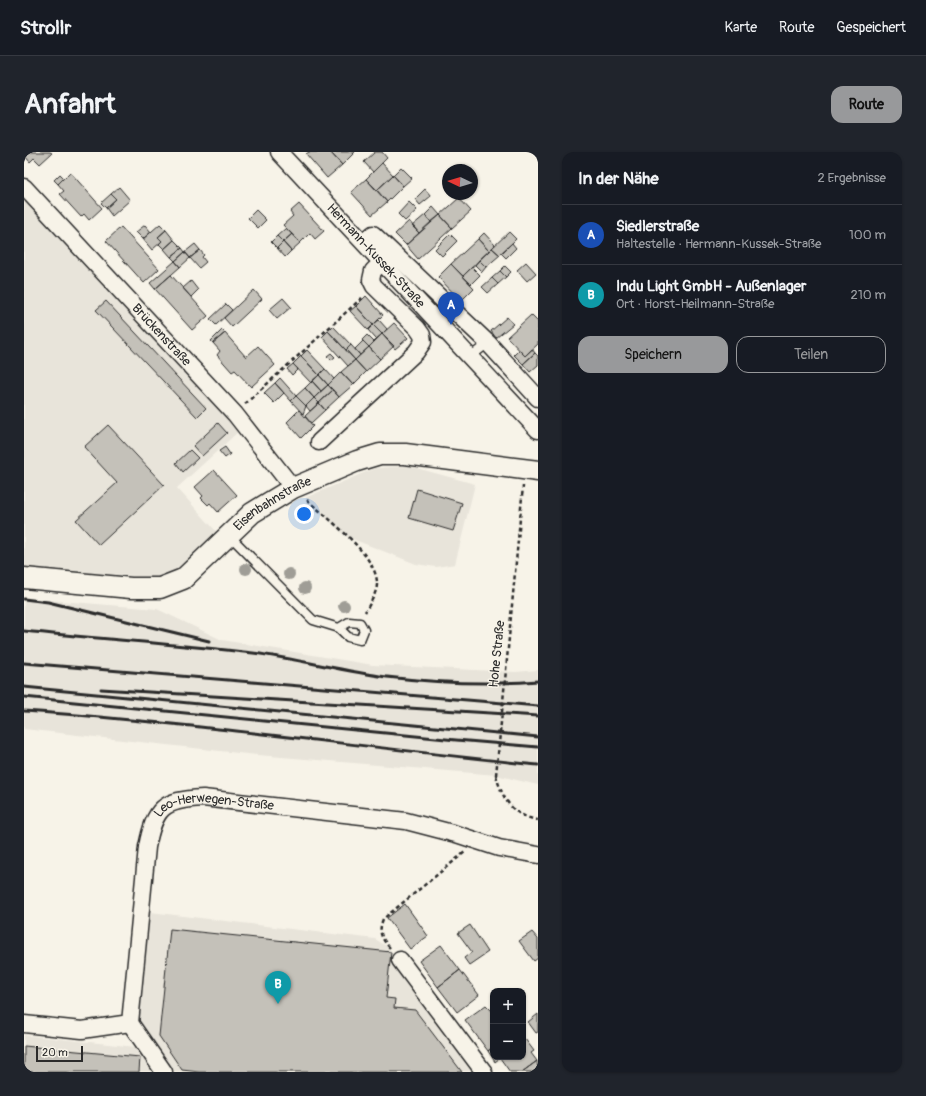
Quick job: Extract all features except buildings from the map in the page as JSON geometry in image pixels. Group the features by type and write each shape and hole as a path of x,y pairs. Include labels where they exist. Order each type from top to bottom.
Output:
{"street":[{"name":"Hermann-Kussek-Straße","path":"279,152 538,430"},
{"name":"Brückenstraße","path":"24,187 234,414 293,488"},
{"path":"364,242 373,234 488,343 538,398"},
{"path":"319,442 416,352 423,342 422,335 417,328 374,286 371,280 371,275 382,262"},
{"name":"Eisenbahnstraße","path":"24,578 131,588 160,588 183,578 252,513 293,488 357,461 380,454 405,454 531,470"},
{"name":"Leo-Herwegen-Straße","path":"130,1023 148,846 152,826 157,814 170,804 186,799 203,798 383,818 431,827 478,842 538,855"},
{"path":"400,960 484,1072"},
{"path":"24,1024 82,1030 130,1023 164,1072"}],"lane":[{"path":"470,357 488,343"},
{"path":"229,535 314,620 339,628 348,638 360,640 364,630 360,623 349,622 339,628"}],"path":[{"path":"234,414 374,286"},
{"name":"Hohe Straße","path":"531,470 521,517 496,775 500,793 507,802 524,815 538,820"},
{"path":"293,488 360,551 373,568 377,584 360,623"},
{"path":"400,960 381,937 380,928 383,919 478,842"}],"shaded area":[{"path":"24,189 240,430 177,488 224,540 183,579 24,578"},
{"path":"409,466 475,484 455,564 436,567 416,564 345,536 305,498 375,468"},
{"path":"24,598 157,609 222,640 373,665 516,672 538,670 538,785 496,775 247,754 24,729"},
{"path":"150,912 375,939 388,947 477,1072 24,1072 24,1035 136,1047"}],"railway":[{"path":"24,599 48,602 209,641"},
{"path":"24,631 253,653 387,677 406,679 481,683 538,681"},
{"path":"24,663 538,706"},
{"path":"24,687 538,737"},
{"path":"101,689 538,716"},
{"path":"24,697 538,747"},
{"path":"24,711 153,722 538,765"}],"place":[{"name":"Siedlerstraße","path":"451,325"},
{"name":"Indu Light GmbH - Außenlager","path":"278,1004"}]}
